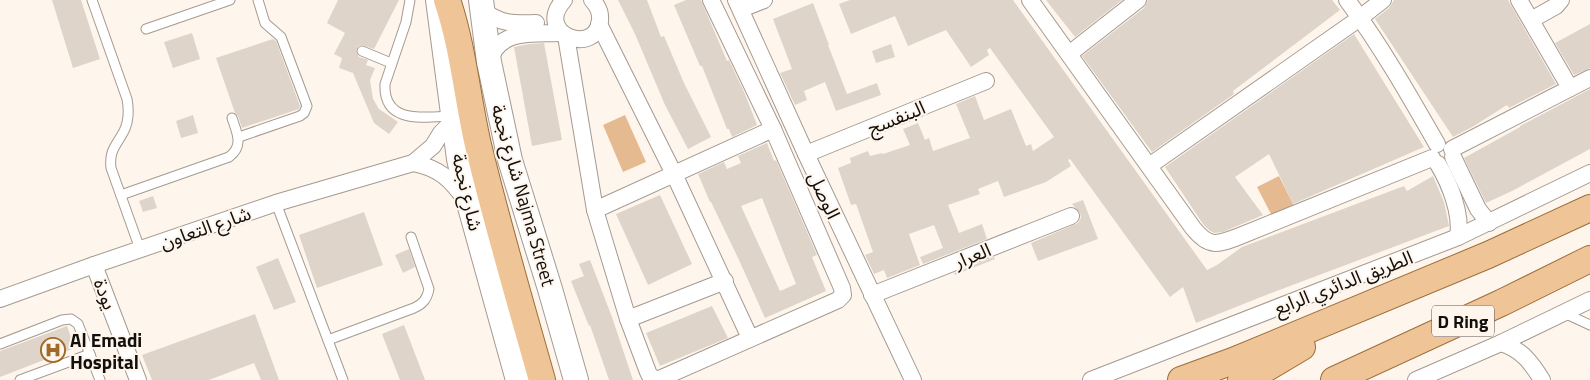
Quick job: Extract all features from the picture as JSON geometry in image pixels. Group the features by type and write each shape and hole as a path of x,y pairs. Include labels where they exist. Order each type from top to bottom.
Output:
{"main road":[{"name":"شارع نجمة","path":"438,0 459,159 470,207 518,380"},
{"path":"447,0 459,42 477,142 491,201 542,380"},
{"name":"شارع نجمة Najma Street","path":"482,4 490,62 510,160 576,380"},
{"name":"الطريق الدائري الرابع","path":"1181,380 1232,361 1488,255 1590,208"},
{"name":"D Ring","path":"1334,380 1493,307 1590,259"},
{"path":"1241,380 1291,354 1363,307"}],"street":[{"path":"560,2 556,17 561,31 595,210 628,319 650,376 657,380 838,300 843,294 773,129 711,0"},
{"path":"739,4 764,0"},
{"path":"1030,0 1201,238 1209,243 1225,242 1442,154 1590,78"},
{"path":"1069,54 1138,0"},
{"path":"1347,0 1400,81 1442,154 1489,223"},
{"path":"1149,166 1383,0"},
{"path":"1519,0 1570,88"},
{"path":"1532,20 1556,6 1561,0"},
{"path":"597,1 600,11 600,24 674,174 750,338"},
{"path":"482,4 494,18 508,23 561,31 571,39 583,39 593,34 600,24"},
{"name":"الوصل","path":"739,4 806,154 913,380"},
{"path":"490,62 495,48 506,39 513,36 561,31"},
{"name":"البنفسج","path":"806,154 986,82"},
{"name":"شارع التعاون","path":"0,299 276,203 413,163 433,146 453,119"},
{"path":"595,210 773,129"},
{"path":"1442,154 1445,177 1458,215 1460,230 1458,237"},
{"path":"413,163 438,171 448,179 470,207"},
{"name":"الطريق الدائري الرابع","path":"1091,380 1458,237 1590,174"},
{"name":"العرار","path":"872,295 1071,216"},
{"name":"يودة","path":"94,265 138,380"},
{"path":"628,319 725,282"},
{"path":"1416,380 1564,313 1588,305"},
{"path":"1536,326 1531,346 1538,373"},
{"path":"1501,343 1520,351 1538,373"}],"lane":[{"path":"92,0 129,107 126,124 114,145 110,161 140,249"},
{"path":"146,29 217,2 230,0"},
{"path":"239,137 300,116 304,113 306,106 281,37 265,23 258,0"},
{"path":"410,0 406,22 385,84 385,92 390,106 396,112 411,117 453,119"},
{"path":"362,52 391,63"},
{"path":"121,195 229,157 237,149 239,137 232,118"},
{"path":"276,203 343,380"},
{"path":"328,340 414,308 425,301 429,289 412,237"},
{"path":"1564,313 1590,325"},
{"path":"0,344 62,320 71,319 78,324 100,380"},
{"path":"20,380 90,354"}],"shaded area":[{"path":"625,115 646,162 623,172 603,125"},
{"path":"1279,176 1294,206 1272,216 1257,187"}],"building":[{"path":"52,0 81,0 100,59 73,68"},
{"path":"338,0 399,0 374,49 362,45 358,46 356,51 359,57 368,60 366,65 375,68 370,80 373,99 379,109 398,122 389,134 374,123 353,73 339,68 342,58 334,54 345,33 327,23"},
{"path":"618,0 647,0 661,37 664,36 684,83 711,137 688,149 665,105 635,34"},
{"path":"686,0 701,0 727,61 729,60 745,94 757,125 732,137 674,5"},
{"path":"850,0 1013,0 1207,270 1242,247 1404,186 1407,191 1433,176 1444,202 1449,226 1196,323 1183,287 1170,297 1070,159 1068,160 1071,166 1046,182 1004,197 998,181 978,189 980,194 948,205 959,233 982,224 987,239 923,264 920,257 943,248 934,225 909,234 920,265 887,278 884,270 874,274 865,255 873,252 856,204 851,205 838,168 851,163 850,158 868,151 870,156 883,154 910,145 903,129 918,123 925,140 929,138 933,151 970,138 956,104 975,96 984,120 1011,109 1026,146 1031,144 1033,151 1054,137 990,48 987,50 989,55 971,67 946,30 908,46 895,16 851,34 839,4"},
{"path":"1046,0 1122,0 1075,37"},
{"path":"1148,0 1332,0 1340,10 1233,91 1234,94 1152,152 1082,56 1144,8"},
{"path":"1394,0 1508,0 1556,84 1509,108 1507,105 1453,137 1375,19 1389,8"},
{"path":"813,3 847,94 877,83 881,95 836,111 825,82 804,91 807,100 795,105 780,73 792,69 773,19"},
{"path":"1590,24 1590,68 1574,75 1555,43"},
{"path":"192,33 200,59 173,68 164,42"},
{"path":"1354,34 1424,147 1293,204 1269,154 1235,177 1263,215 1223,232 1215,233 1210,231 1203,224 1165,167"},
{"path":"273,39 276,41 300,106 299,109 242,128 216,58"},
{"path":"544,43 562,140 532,146 514,47"},
{"path":"891,44 895,57 876,63 872,51"},
{"path":"1590,89 1590,149 1486,203 1464,158"},
{"path":"193,115 198,133 181,138 176,121"},
{"path":"767,143 817,255 812,257 826,291 765,318 698,174 724,162 727,169 741,163 738,156","holes":["762,198 796,284 780,291 741,206"]},
{"path":"660,195 692,264 648,285 616,214"},
{"path":"153,196 157,208 143,212 139,201"},
{"path":"1083,200 1098,239 1038,261 1031,243 1078,223 1081,218 1080,213 1072,204"},
{"path":"364,212 383,265 317,288 299,235"},
{"path":"409,249 415,267 403,273 395,255"},
{"path":"994,257 995,259 955,275 954,273"},
{"path":"278,258 296,302 274,310 256,267"},
{"path":"590,260 633,380 609,380 590,325 571,281 584,276 579,264"},
{"path":"712,306 728,338 660,366 646,333"},
{"path":"255,314 279,380 261,380 254,363 209,380 152,380 142,355"},
{"path":"404,325 425,380 400,380 382,334"},
{"path":"67,326 75,348 0,377 0,351"}],"place":[{"name":"Al Emadi Hospital","path":"53,350"}]}
